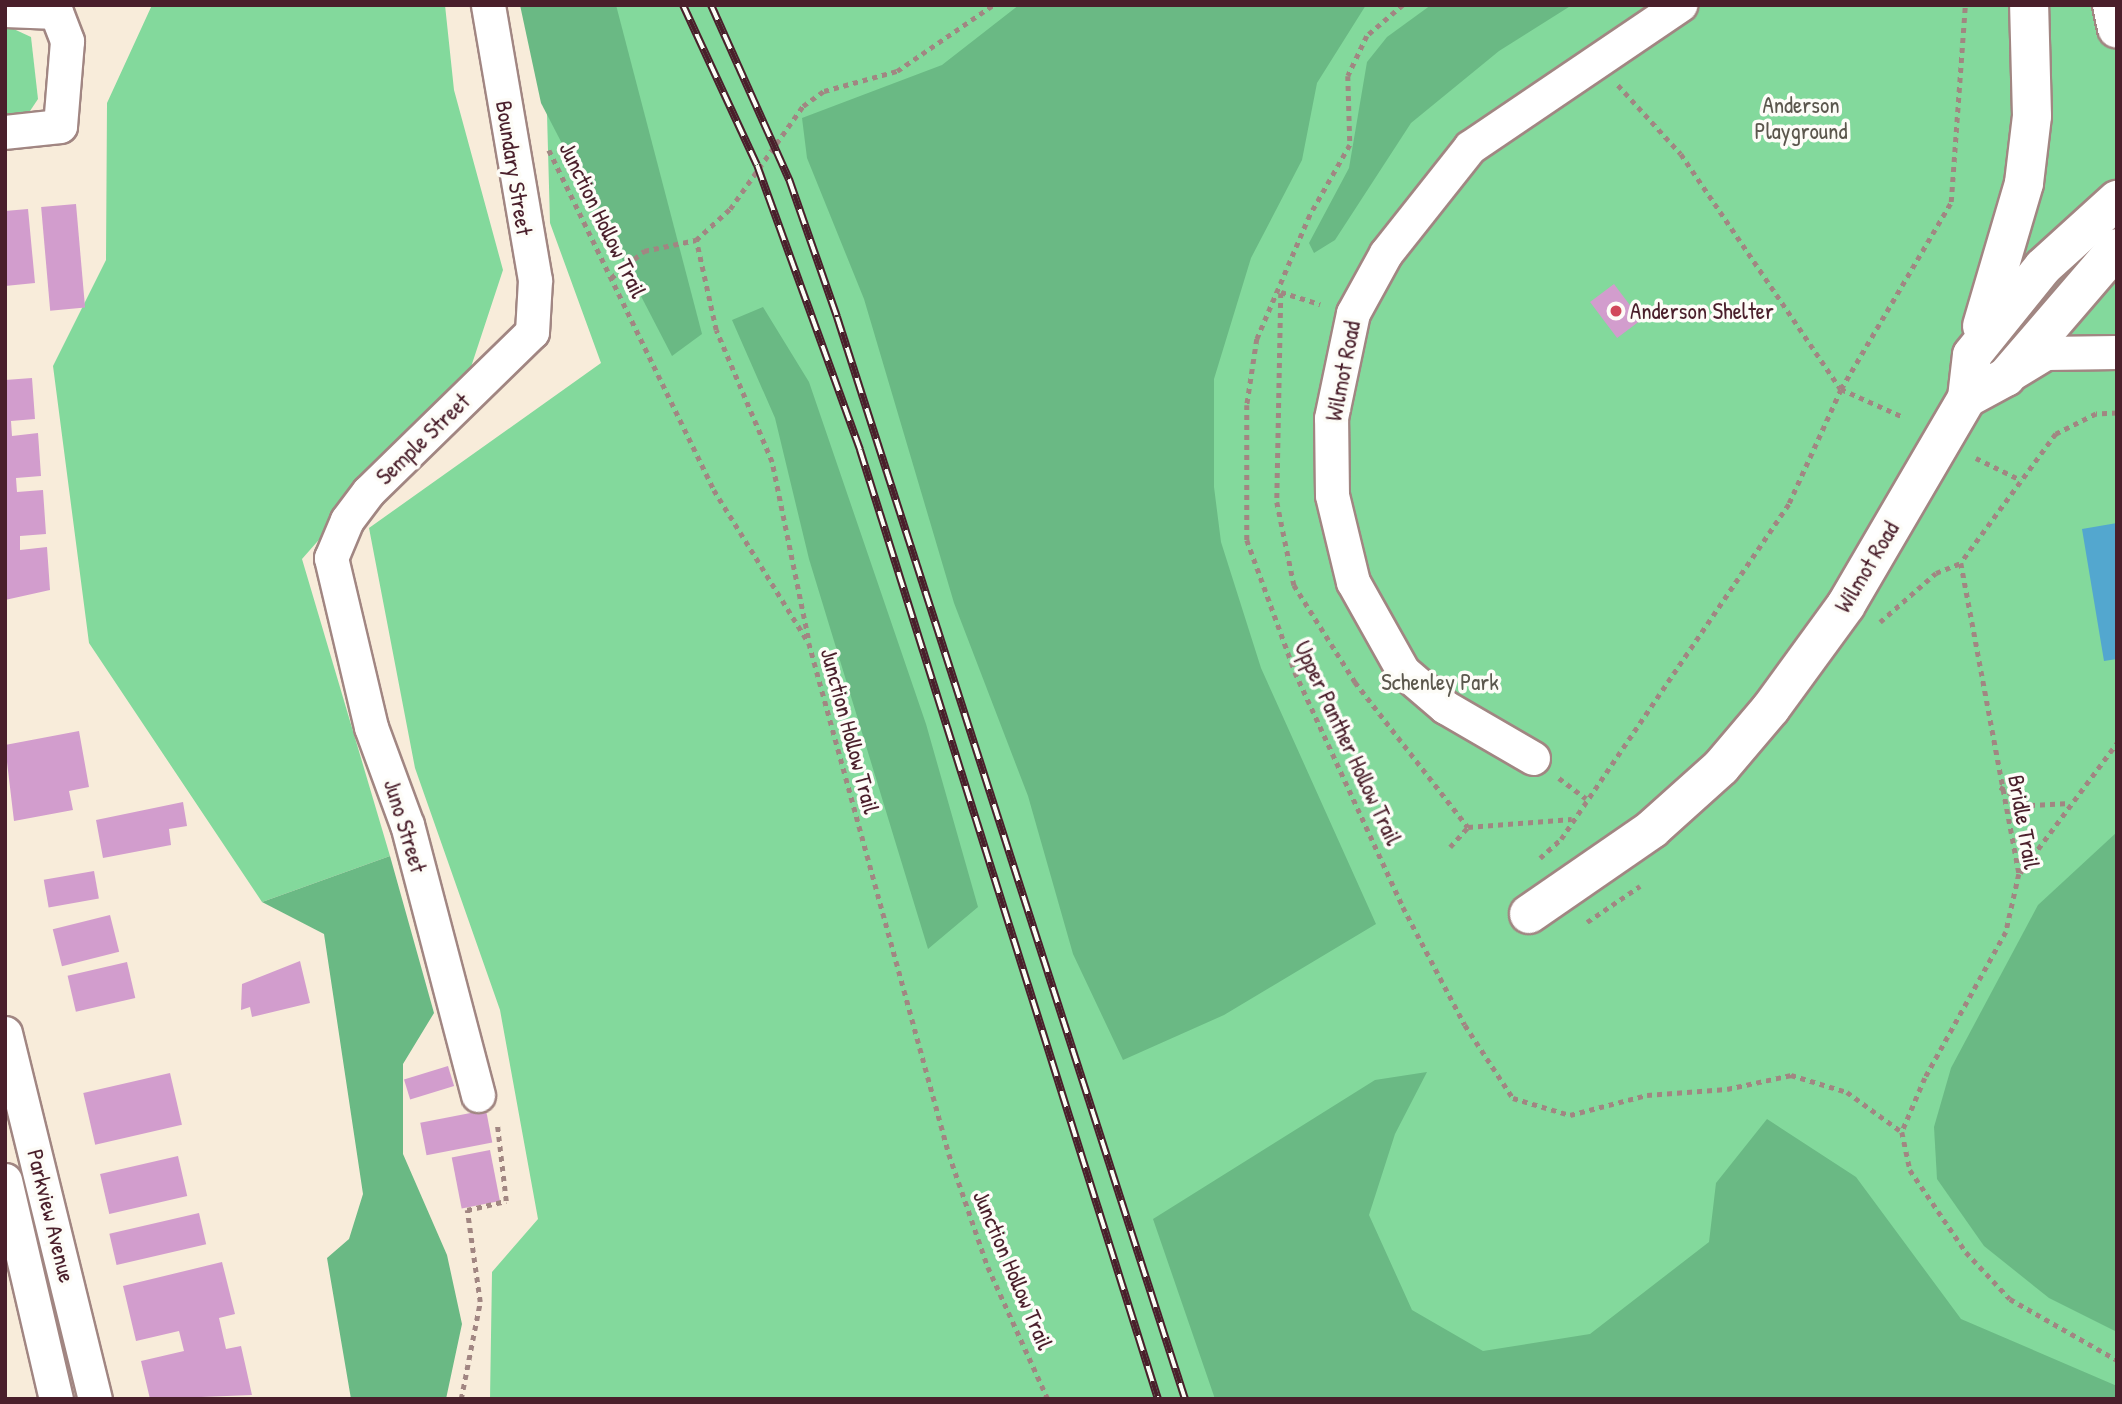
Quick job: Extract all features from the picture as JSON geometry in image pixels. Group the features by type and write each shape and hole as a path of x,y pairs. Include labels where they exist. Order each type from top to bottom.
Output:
{"main road":[{"name":"Wilmot Road","path":"1529,914 1652,829 1754,728 1846,605 1967,398 1972,355 2024,183 2032,116 2029,5"},
{"path":"2112,5 2117,28"},
{"path":"1967,398 2006,377 2104,243 2117,200"},
{"path":"1972,355 2010,304 2104,243"}],"street":[{"name":"Boundary Street","path":"488,5 534,280 533,332"},
{"name":"Wilmot Road","path":"1533,758 1446,706 1403,671 1353,582 1332,495 1331,418 1353,313 1386,253 1470,147 1680,5"},
{"path":"5,10 56,12 67,41 60,126 5,132"},
{"name":"Semple Street","path":"331,558 347,520 368,492 533,332"},
{"path":"2006,377 2046,353 2117,352"},
{"name":"Juno Street","path":"331,558 371,727 407,825 478,1095"},
{"name":"Parkview Avenue","path":"5,1033 95,1399"},
{"name":"Parkview Avenue","path":"5,1180 56,1399"},
{"path":"13,1214 48,1206"}],"path":[{"path":"611,278 644,251 696,240 730,209 803,106 824,91 897,71 993,5"},
{"name":"Upper Panther Hollow Trail","path":"1403,5 1367,36 1348,76 1350,145 1310,215 1257,340 1247,405 1247,540 1295,672 1403,907 1465,1025 1513,1098 1570,1115 1647,1095 1727,1089 1791,1075 1847,1092 1902,1132"},
{"path":"1540,858 1573,819 1789,503 1841,389 1951,202 1965,5"},
{"path":"1608,74 1681,154 1841,389 1901,416"},
{"name":"Junction Hollow Trail","path":"546,143 714,490 809,643 949,1154 988,1267 1048,1399"},
{"path":"696,240 716,330 772,462 809,643"},
{"path":"1876,626 1936,573 1961,563 2056,433 2096,414 2117,413"},
{"path":"1976,458 2021,480"},
{"name":"Bridle Trail","path":"1902,1132 1925,1078 2006,932 2019,874 2000,787 1961,563"},
{"path":"2019,874 2117,743"},
{"path":"2000,787 2030,805 2071,803"},
{"path":"1450,847 1468,827 1525,827 1573,819"},
{"path":"461,1399 480,1302 467,1210 506,1201 495,1112 478,1095"},
{"path":"1902,1132 1910,1170 1966,1252 2010,1299 2117,1360"}],"green space":[{"path":"152,5 445,5 454,90 503,270 471,367 302,559 390,856 262,902 89,643 53,366 106,260 107,103"},
{"path":"520,5 616,5 702,334 672,356 541,103"},
{"name":"Schenley Park","path":"544,5 2117,5 2117,1399 490,1399 492,1272 538,1219 500,1010 415,768 369,528 601,363 550,223"},
{"path":"1019,5 1366,5 1317,83 1302,160 1251,258 1214,379 1214,487 1221,542 1261,668 1376,924 1224,1015 1123,1060 1073,954 1028,796 954,603 864,299 807,158 802,118 942,65"},
{"path":"1431,5 1572,5 1499,51 1411,123 1335,240 1314,253 1309,243 1349,168 1367,62 1387,37"},
{"path":"5,25 31,37 38,99 30,111 5,117"},
{"path":"763,307 809,382 926,724 978,907 928,949 809,559 775,418 732,320"},
{"path":"2117,832 2117,1332 2049,1298 1984,1246 1937,1179 1934,1127 1951,1068 2038,905"},
{"path":"390,856 434,1013 403,1064 403,1154 447,1255 462,1324 446,1399 351,1399 327,1258 349,1239 363,1194 324,934 262,902"},
{"path":"1427,1072 1395,1134 1369,1215 1412,1310 1483,1351 1590,1334 1709,1242 1716,1183 1767,1119 1856,1177 1961,1319 2117,1386 2117,1399 1215,1399 1153,1219 1375,1080"}],"water":[{"path":"2117,523 2117,659 2104,661 2082,529"}],"building":[{"path":"76,204 85,308 50,311 41,207"},
{"path":"28,209 35,283 5,286 5,211"},
{"name":"Anderson Shelter","path":"1614,284 1641,320 1617,338 1590,302"},
{"path":"32,378 35,419 11,421 12,436 38,433 41,476 16,478 17,492 43,490 46,534 20,536 20,550 47,547 50,590 5,600 5,380"},
{"path":"79,731 89,787 69,791 73,810 14,821 5,745"},
{"path":"183,802 187,826 169,829 171,845 103,858 96,820"},
{"path":"94,871 99,899 49,907 44,880"},
{"path":"110,915 119,952 62,966 53,929"},
{"path":"300,961 310,1003 252,1017 250,1007 241,1010 242,984"},
{"path":"127,962 135,998 76,1012 68,976"},
{"path":"448,1066 454,1086 410,1100 404,1079"},
{"path":"170,1073 182,1125 95,1145 83,1093"},
{"path":"486,1110 492,1142 427,1155 420,1123"},
{"path":"490,1150 500,1201 462,1208 452,1157"},
{"path":"178,1156 187,1196 109,1214 100,1174"},
{"path":"199,1213 206,1244 117,1265 109,1234"},
{"path":"222,1262 235,1314 219,1318 226,1349 241,1346 252,1395 150,1399 141,1361 184,1351 179,1331 136,1341 123,1286"}],"railway":[{"path":"683,5 757,165 860,450 1158,1399"},
{"path":"711,5 789,179 837,317 1185,1399"}],"place":[{"name":"Anderson Shelter","path":"1616,311"}],"park label":[{"name":"Anderson Playground","path":"1801,118"}]}
